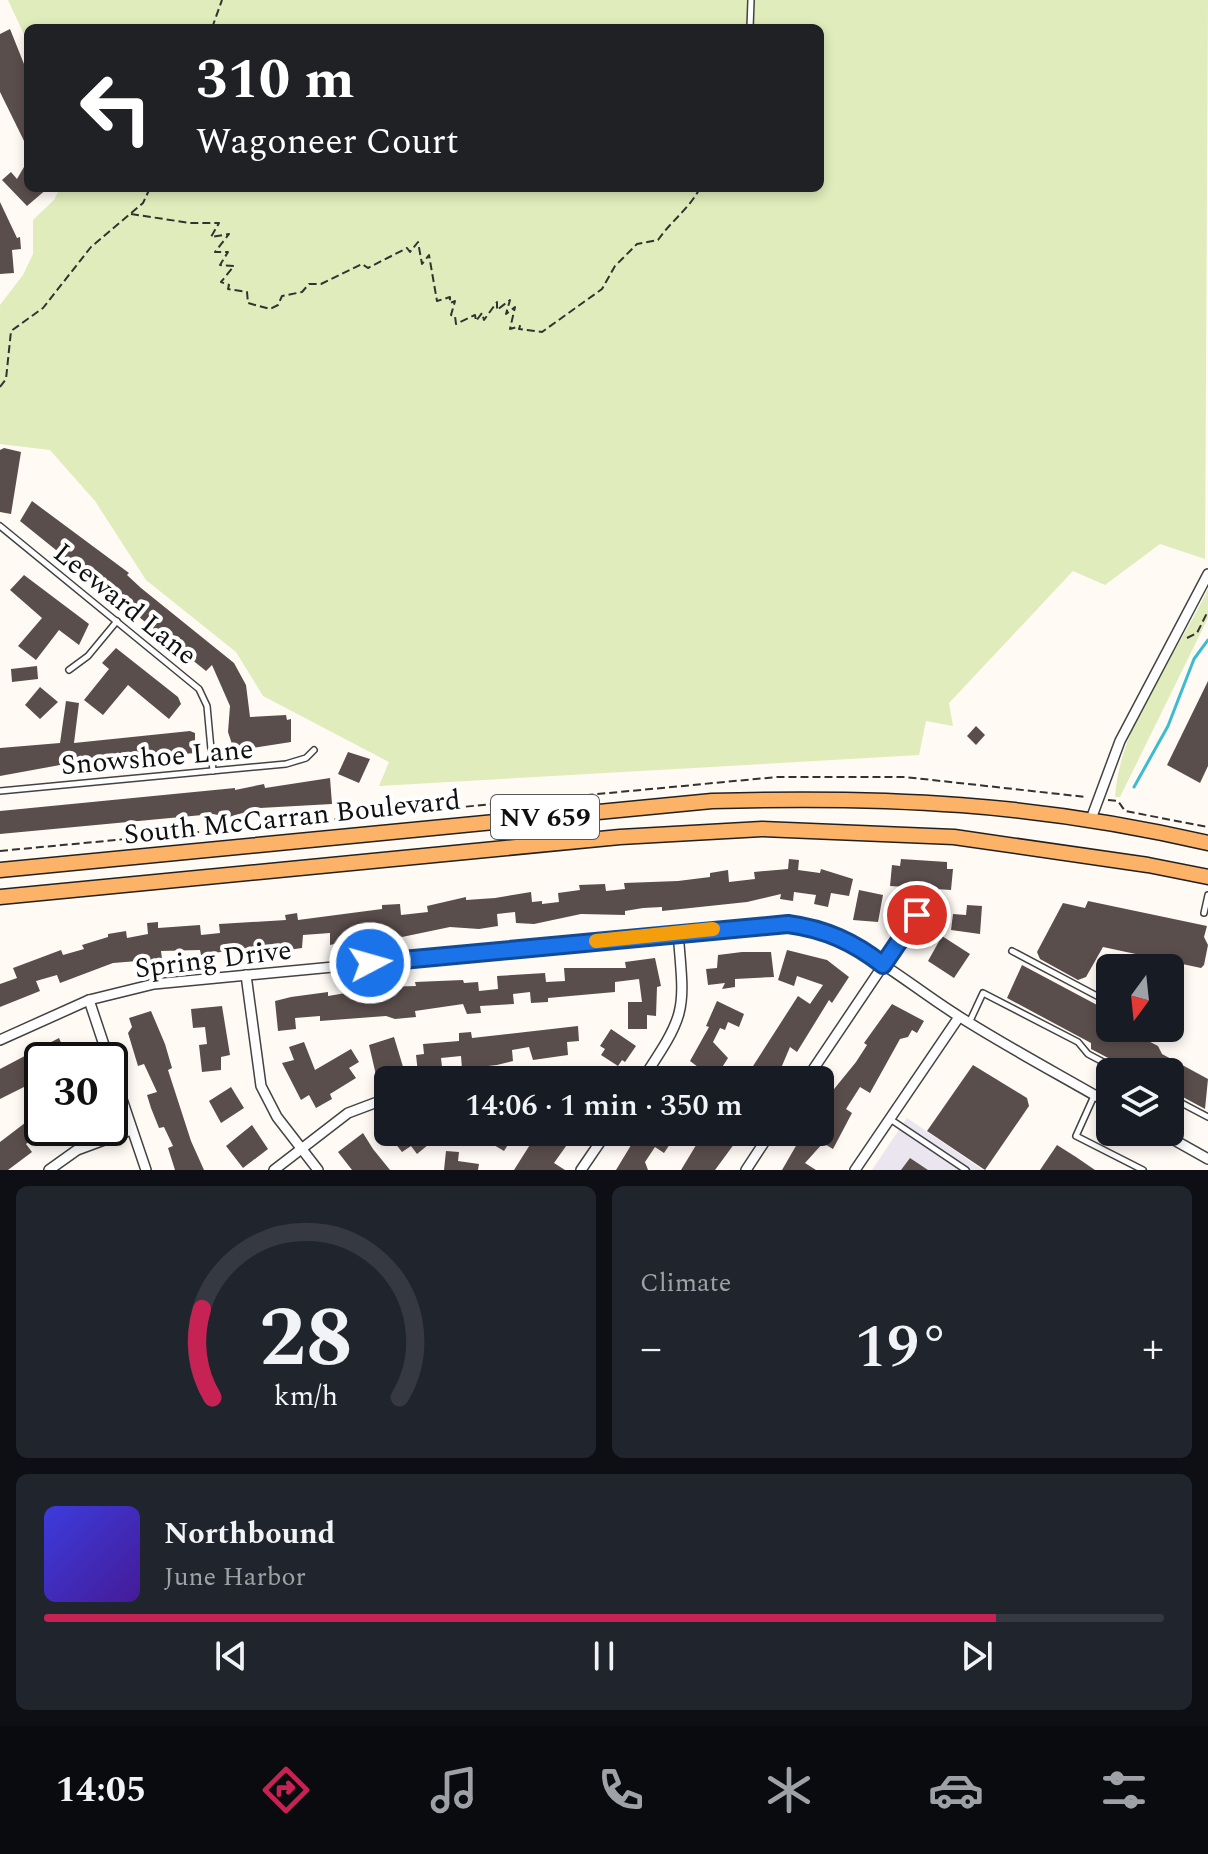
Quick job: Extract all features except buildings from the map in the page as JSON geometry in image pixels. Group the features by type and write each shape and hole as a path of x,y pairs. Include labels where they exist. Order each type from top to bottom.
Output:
{"main road":[{"name":"South McCarran Boulevard","path":"0,870 712,801 906,799 1091,819 1208,843"},
{"name":"South McCarran Boulevard","path":"0,897 620,837 762,829 954,837 1148,865 1208,877"}],"street":[{"path":"1091,819 1120,741 1208,574"},
{"path":"815,1066 917,915"},
{"name":"Spring Drive","path":"0,1040 89,1000 154,984 766,924 810,927 849,941 959,1017 1095,1095"},
{"path":"651,1066 673,1033 682,1012 678,933"},
{"path":"246,975 261,1086 277,1117 318,1170"},
{"path":"89,1000 103,1042"},
{"path":"855,1170 959,1017"},
{"path":"274,1170 348,1113 374,1103"},
{"path":"128,1121 146,1170"},
{"path":"49,1170 77,1150 131,1130"},
{"path":"581,1170 597,1146"},
{"path":"746,1170 762,1146"},
{"path":"1184,1146 1208,1159"}],"lane":[{"path":"750,24 751,0"},
{"name":"Leeward Lane","path":"0,526 192,682 204,697 213,771"},
{"path":"69,670 88,656 117,621"},
{"name":"Snowshoe Lane","path":"0,791 296,762 314,750"},
{"path":"1204,913 1208,895"},
{"path":"1012,951 1096,995"},
{"path":"969,1023 983,993 1078,1042 1096,1058"},
{"path":"1095,1095 1076,1136 1143,1170"},
{"path":"1184,1104 1208,1117"},
{"path":"889,1119 966,1170"}],"path":[{"path":"213,24 222,0"},
{"path":"0,387 6,379 11,331 43,308 91,247 143,203 148,192"},
{"path":"131,214 190,223 219,223 211,237 229,234 215,252 228,252 220,265 234,266 221,282 229,285 228,289 247,292 248,303 259,307 270,309 278,305 282,296 297,290 302,292 309,284 321,284 362,264 368,268 407,248 410,252 418,242 422,264 429,255 437,301 450,297 450,303 455,301 451,315 455,316 456,324 475,315 476,321 482,313 484,320 497,302 497,310 510,300 506,314 515,307 510,329 520,326 519,329 542,332 602,289 615,266 637,244 658,240 671,221 689,208 698,192"},
{"path":"1174,641 1197,633 1208,611"}],"shaded area":[{"path":"907,1118 983,1170 872,1170"}],"green space":[{"path":"8,0 1208,0 1205,559 1160,544 1105,585 1073,571 949,703 953,726 926,721 919,755 379,786 389,762 263,696 236,652 146,580 95,501 50,450 0,444 0,305 23,275 33,254 33,220 58,192 824,192 824,24 24,24 24,34"},
{"path":"1208,589 1208,618 1120,797 1115,797 1119,769 1138,716"}],"waterway":[{"path":"1134,787 1168,726 1194,659 1208,640"}],"slow traffic":[{"path":"596,941 713,929"}],"route":[{"path":"370,963 788,924 810,927 849,941 883,965 917,915"}]}
